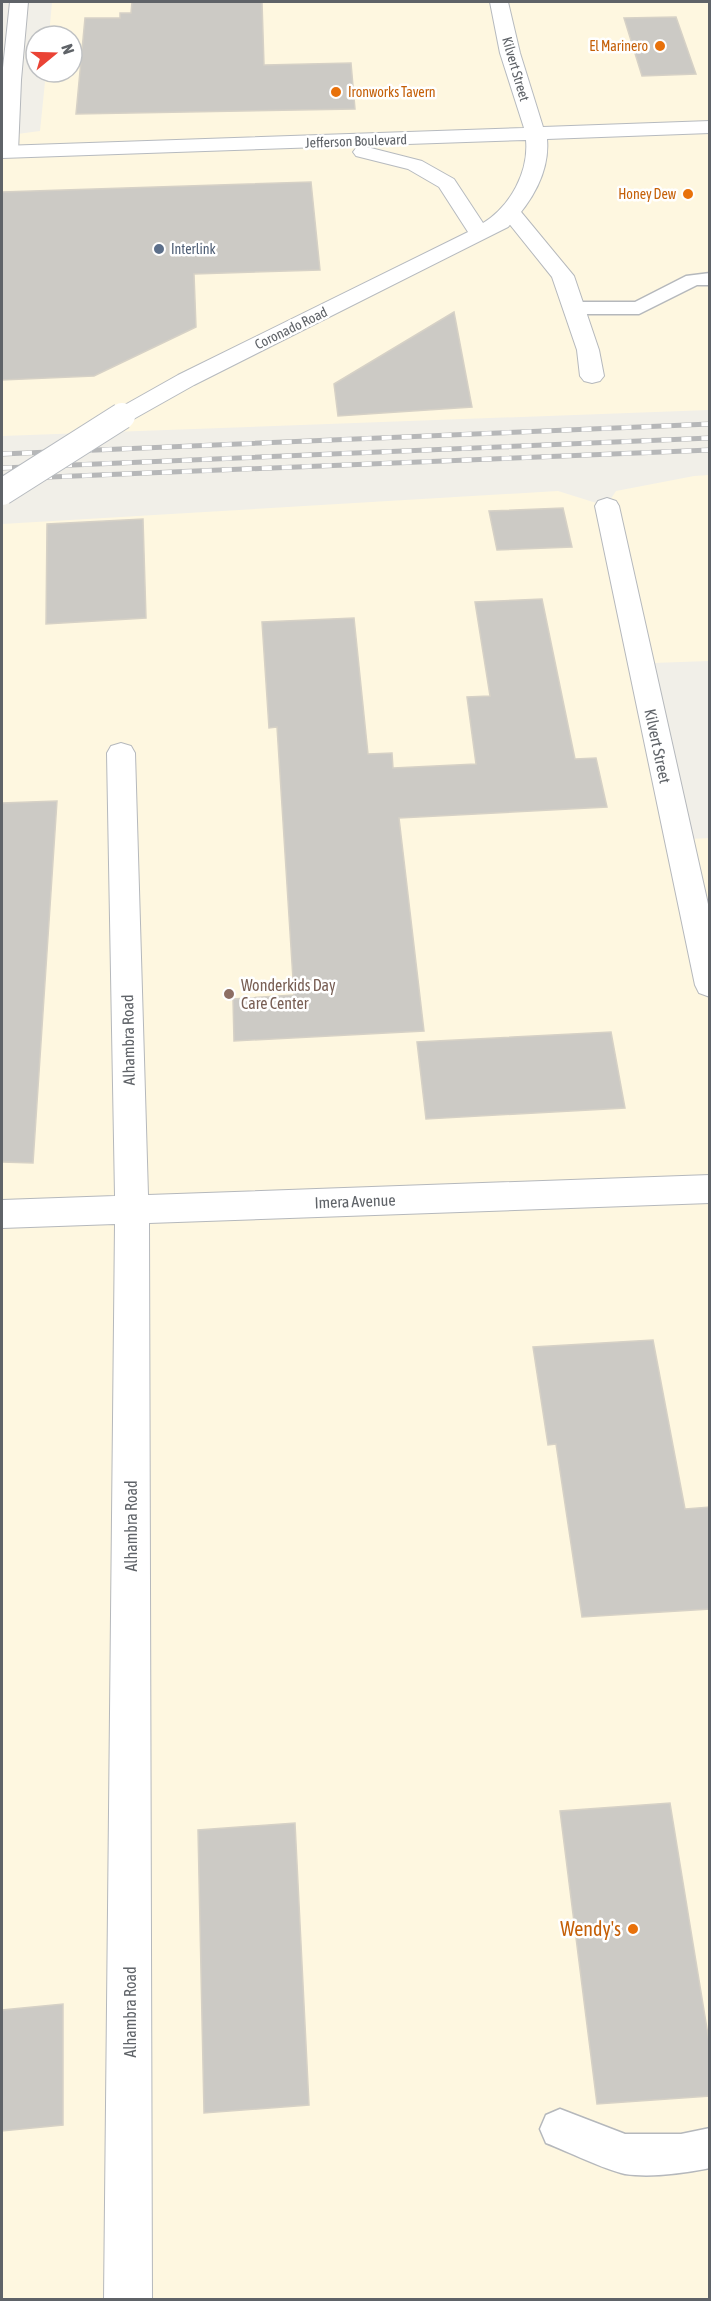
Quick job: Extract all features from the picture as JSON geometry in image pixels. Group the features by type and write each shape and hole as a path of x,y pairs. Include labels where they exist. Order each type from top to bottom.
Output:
{"street":[{"path":"5,152 19,2"},
{"name":"Kilvert Street","path":"499,2 510,53 536,135"},
{"name":"Jefferson Boulevard","path":"5,152 536,135 710,127"},
{"name":"Coronado Road","path":"2,492 122,416 186,380 500,222 524,192 538,156 536,135"},
{"path":"304,143 375,154 415,165 447,183 480,234"},
{"path":"510,212 562,276 588,350 592,376"},
{"name":"Kilvert Street","path":"607,506 710,985"},
{"name":"Alhambra Road","path":"121,753 132,1209 128,2300"},
{"name":"Imera Avenue","path":"2,1214 710,1189"}],"lane":[{"path":"575,308 639,308 693,280 710,279"},
{"path":"560,2129 625,2154 681,2154 710,2148"}],"shaded area":[{"path":"52,2 709,2 709,410 2,436 2,136 40,131 45,84 84,84 84,24 50,24"},
{"path":"709,475 709,661 653,663 689,839 710,838 709,2299 2,2300 2,524 558,491 606,506 616,491"}],"building":[{"path":"132,2 262,2 264,65 351,63 355,109 76,114 79,84 84,84 85,18 120,18 120,13 131,13"},
{"name":"El Marinero","path":"676,17 696,74 642,76 624,18"},
{"name":"Interlink","path":"311,182 320,270 194,274 196,327 94,376 2,380 2,192"},
{"path":"454,312 472,407 338,416 334,384"},
{"path":"563,508 572,547 497,550 489,511"},
{"path":"143,519 146,618 46,624 47,524"},
{"path":"542,599 575,759 596,758 607,807 399,818 424,1031 234,1041 233,999 294,995 277,727 269,728 262,622 354,618 368,754 392,753 393,768 476,764 467,697 490,696 475,602"},
{"path":"57,801 33,1163 2,1162 2,803"},
{"path":"611,1032 625,1108 426,1119 417,1042"},
{"path":"653,1340 685,1509 710,1507 710,1609 582,1617 556,1444 548,1445 533,1347"},
{"name":"Wendy's","path":"670,1803 710,2047 710,2096 597,2104 560,1811"},
{"path":"295,1823 309,2105 204,2113 198,1830"},
{"path":"63,2004 63,2125 2,2131 2,2010"}],"railway":[{"path":"2,454 710,424"},
{"path":"2,468 710,438"},
{"path":"2,479 710,450"}],"place":[{"name":"El Marinero","path":"660,46"},
{"name":"Ironworks Tavern","path":"336,92"},
{"name":"Honey Dew","path":"688,194"},
{"name":"Interlink","path":"159,249"},
{"name":"Wonderkids Day Care Center","path":"229,994"},
{"name":"Wendy's","path":"633,1929"}]}
